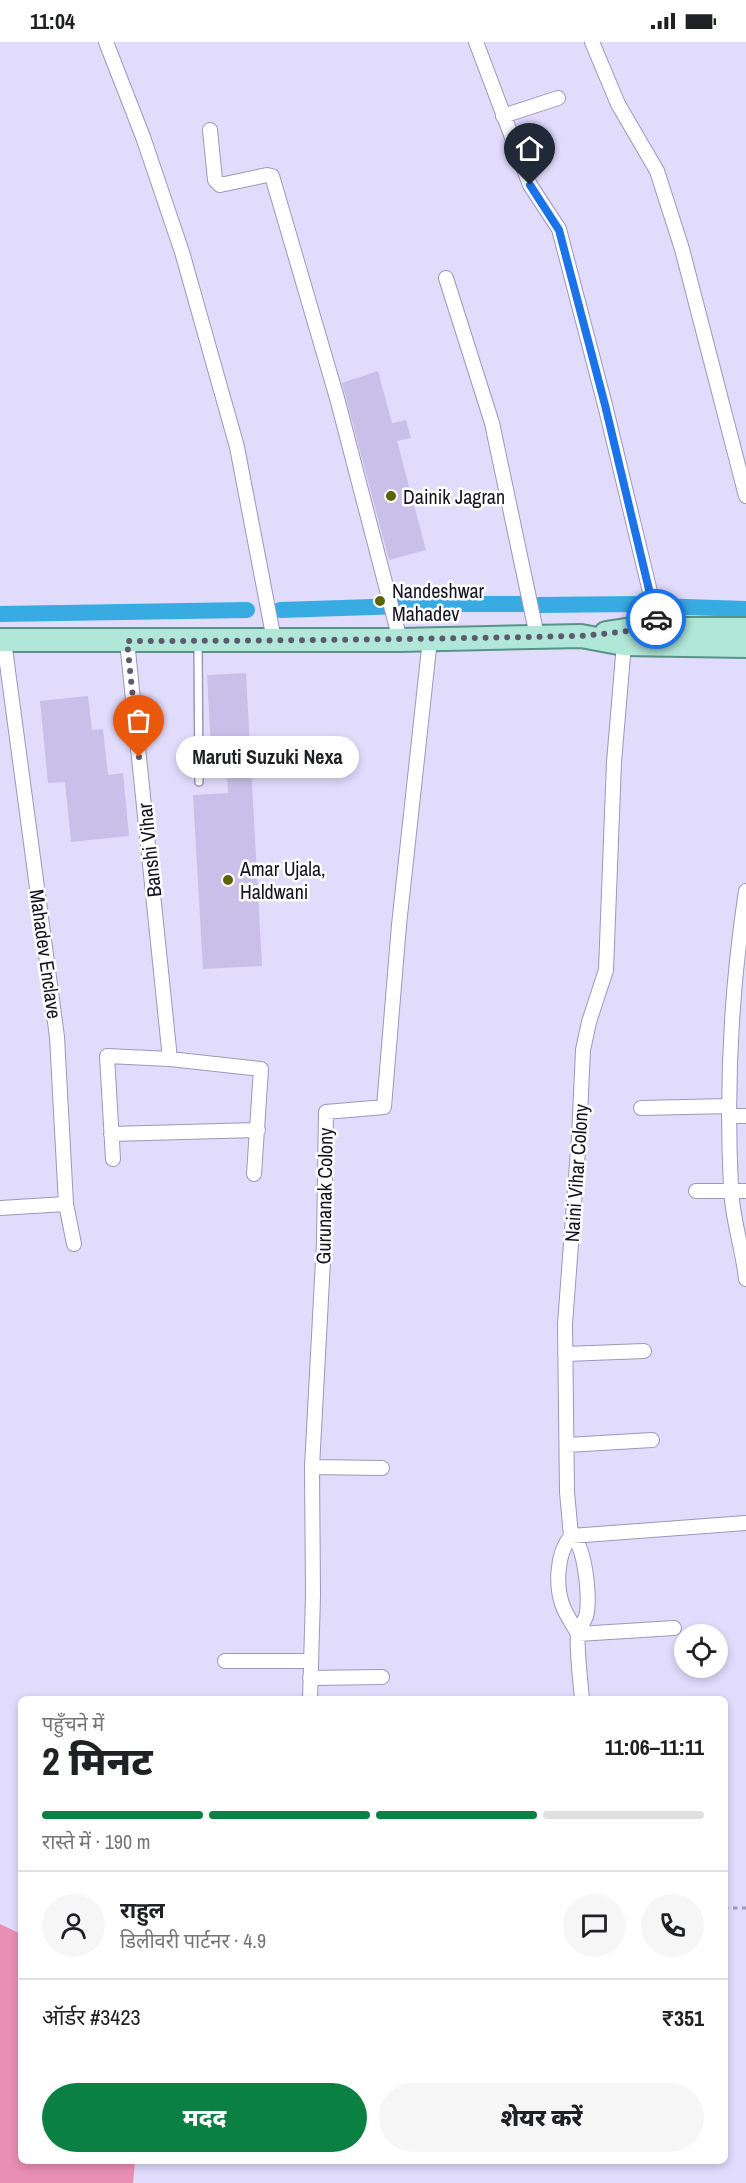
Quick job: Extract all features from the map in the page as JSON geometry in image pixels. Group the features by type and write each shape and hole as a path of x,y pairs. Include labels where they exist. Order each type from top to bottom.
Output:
{"main road":[{"path":"2,640 400,640 581,636 632,629 746,629"},
{"path":"581,636 624,644 746,646"}],"street":[{"path":"106,42 143,137 182,252 237,447 274,640"},
{"path":"476,42 530,185 559,230 605,405 658,629"},
{"path":"592,42 618,104 657,171 682,249 746,496"},
{"path":"503,116 558,98"},
{"path":"210,130 217,184 272,176 337,398 400,640"},
{"path":"446,278 492,423 537,636"},
{"name":"Gurunanak Colony","path":"310,1696 313,1595 312,1467 324,1242 326,1112 384,1107 399,925 430,639"},
{"name":"Mahadev Enclave","path":"2,640 57,1037 66,1204 74,1244"},
{"name":"Banshi Vihar","path":"127,641 171,1059"},
{"name":"Naini Vihar Colony","path":"582,1696 578,1634 587,1611 585,1566 576,1539 571,1536 567,1492 565,1324 579,1137 582,1050 606,970 615,762 624,644"},
{"path":"746,891 736,960 739,1044 729,1111 731,1191 746,1279"},
{"path":"113,1159 107,1056 171,1059 261,1069 254,1174"},
{"path":"641,1108 729,1111 746,1116"},
{"path":"111,1134 258,1130"},
{"path":"696,1191 746,1191"},
{"path":"0,1208 66,1204"},
{"path":"565,1354 644,1351"},
{"path":"567,1445 652,1440"},
{"path":"312,1467 382,1468"},
{"path":"674,1628 578,1634 565,1610 559,1584 562,1553 566,1543 571,1536 746,1522"},
{"path":"225,1661 311,1661"},
{"path":"310,1678 382,1677"}],"lane":[{"path":"198,641 198,782"}],"path":[{"path":"728,1908 746,1908"}],"shaded area":[{"path":"0,1924 18,1933 18,2164 135,2164 133,2183 0,2183"}],"building":[{"name":"Dainik Jagran","path":"378,371 392,423 406,420 411,438 397,441 426,550 389,560 342,383"},
{"name":"Amar Ujala, Haldwani","path":"246,673 262,966 203,969 193,795 228,793 226,748 211,748 207,675"},
{"path":"88,696 92,730 103,729 108,775 123,773 129,836 71,842 65,782 48,783 40,701"}],"waterway":[{"path":"280,610 523,604"},
{"path":"539,605 635,604"},
{"path":"656,606 746,609"},
{"path":"0,614 247,610"}],"way so far":[{"path":"139,757 127,641 400,640 581,636 632,629 658,629 656,619"}],"place":[{"name":"Dainik Jagran","path":"391,496"},
{"name":"Nandeshwar Mahadev","path":"380,601"},
{"name":"Maruti Suzuki Nexa","path":"139,757"},
{"name":"Amar Ujala, Haldwani","path":"228,880"}],"route":[{"path":"530,185 559,230 605,405 656,619"}]}
